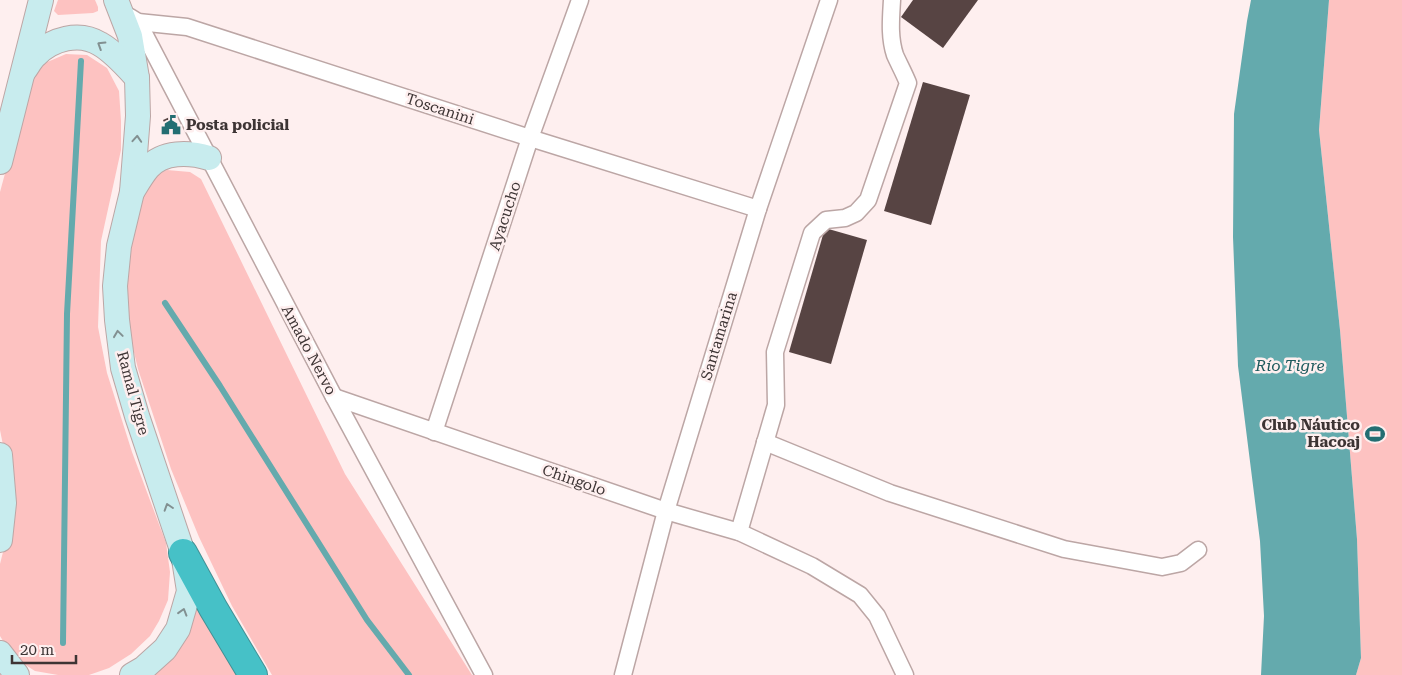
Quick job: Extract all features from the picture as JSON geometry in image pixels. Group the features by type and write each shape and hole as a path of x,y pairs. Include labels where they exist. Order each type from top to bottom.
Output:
{"highway":[{"name":"Ramal Tigre","path":"183,553 253,675"}],"main road":[{"path":"0,162 41,0"},
{"name":"Ramal Tigre","path":"125,12 137,78 138,116 132,192 119,246 115,286 116,320 123,368 183,553 189,591 178,629 165,649 144,668 132,675"},
{"path":"21,76 34,56 45,47 57,41 71,38 88,38 100,44 120,60 137,78"},
{"path":"132,192 149,168 160,159 191,153 209,158"},
{"path":"0,455 4,503 0,540"},
{"path":"0,653 17,675"}],"street":[{"name":"Ayacucho","path":"434,432 530,138 580,0"},
{"name":"Santamarina","path":"623,675 666,511 758,209 829,0"},
{"path":"739,532 776,405 775,352 812,233 826,220 845,218 856,213 868,200 908,83 895,54 890,26 892,0"},
{"name":"Toscanini","path":"125,12 187,27 530,138 758,209"},
{"name":"Amado Nervo","path":"125,12 209,158 334,397 484,675"},
{"name":"Chingolo","path":"334,397 666,511 739,532 812,566 860,595 878,616 905,675"},
{"path":"765,442 890,493 1064,549 1162,567 1181,563 1198,550"}],"shaded area":[{"path":"58,0 95,0 98,11 58,15 54,11"},
{"name":"Club Náutico Hacoaj","path":"1329,0 1402,0 1402,675 1356,675 1361,658 1357,539 1340,330 1319,130"},
{"path":"66,54 87,55 107,68 119,91 121,150 101,241 98,327 107,373 132,452 166,543 170,572 168,600 150,636 131,654 109,668 89,675 58,675 35,671 13,657 0,636 0,564 5,544 7,465 0,430 0,192 29,85 45,63"},
{"path":"167,170 190,172 201,179 345,474 472,675 272,675 232,606 199,537 171,469 138,369 127,323 127,266 137,211 150,178"},
{"path":"192,599 238,675 148,675"}],"water":[{"name":"Río Tigre","path":"1251,0 1329,0 1319,130 1340,330 1357,539 1361,658 1356,675 1261,675 1264,616 1260,541 1238,366 1233,237 1234,114"}],"building":[{"path":"913,0 978,0 943,48 901,17"},
{"path":"923,82 970,95 931,225 884,211"},
{"name":"Posta policial","path":"172,116 179,131 170,135 163,120"},
{"path":"825,228 867,240 831,364 789,352"}],"waterway":[{"path":"63,643 67,314 81,61"},
{"path":"165,303 220,386 367,620 409,675"}],"place":[{"name":"Posta policial","path":"171,125"},
{"name":"Club Náutico Hacoaj","path":"1375,434"}]}
